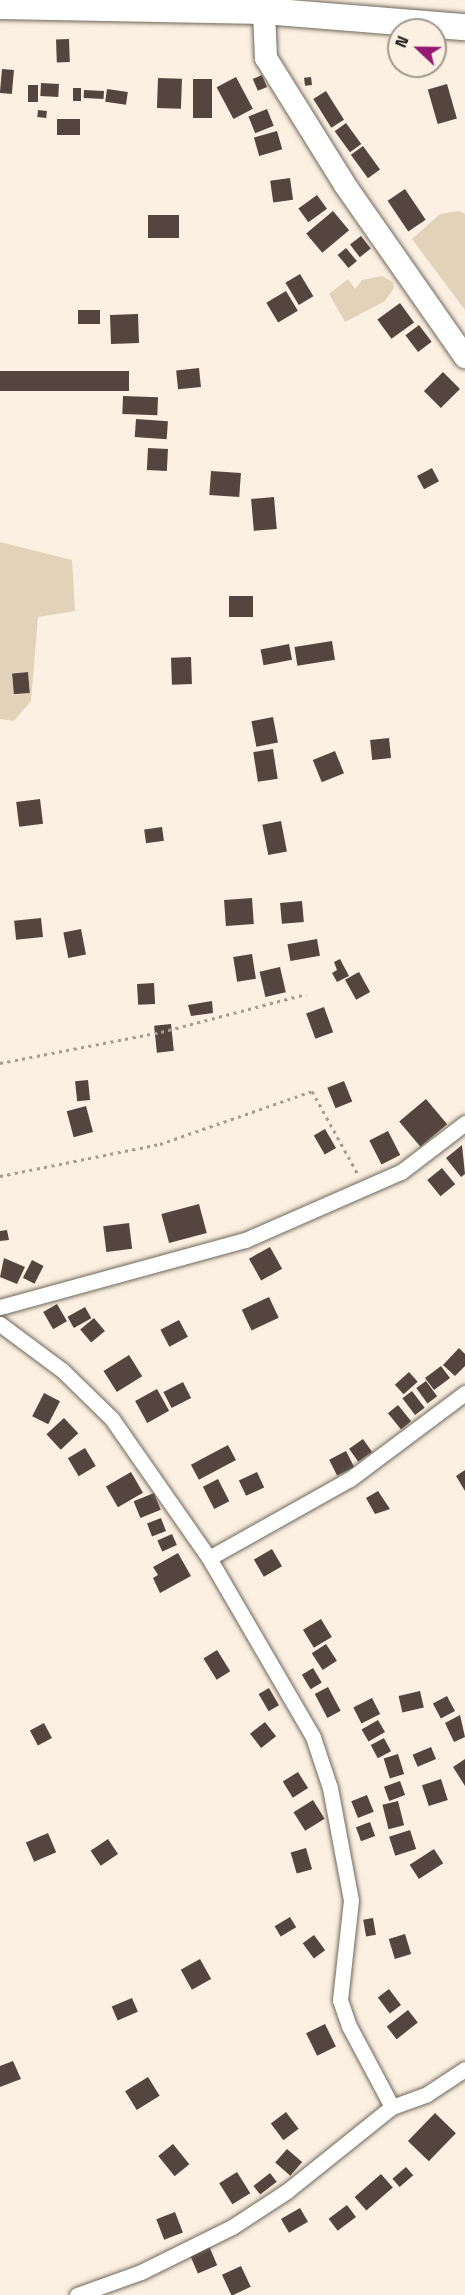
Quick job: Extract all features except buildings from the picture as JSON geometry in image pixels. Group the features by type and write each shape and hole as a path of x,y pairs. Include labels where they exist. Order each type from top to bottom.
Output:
{"main road":[{"path":"0,6 264,11 336,10 465,27"}],"street":[{"path":"264,11 266,58 345,185 465,357"},
{"path":"0,1307 245,1240 401,1172 465,1123"},
{"path":"0,1324 54,1363 112,1419 209,1558 313,1737 330,1788 351,1900 340,2000 349,2026 392,2107"},
{"path":"209,1558 350,1479 465,1393"},
{"path":"77,2295 141,2271 232,2227 287,2192 392,2107 427,2094 465,2069"}],"path":[{"path":"0,1063 161,1032 306,994"},
{"path":"0,1176 160,1144 312,1091 365,1188"}],"shaded area":[{"path":"459,211 465,214 465,310 412,239 440,214"},
{"path":"382,276 393,282 394,288 385,301 345,322 329,294 348,279 355,289 362,280"},
{"path":"0,542 72,560 75,611 38,617 31,701 14,721 0,719","holes":["28,672 30,693 14,695 12,673"]}]}
